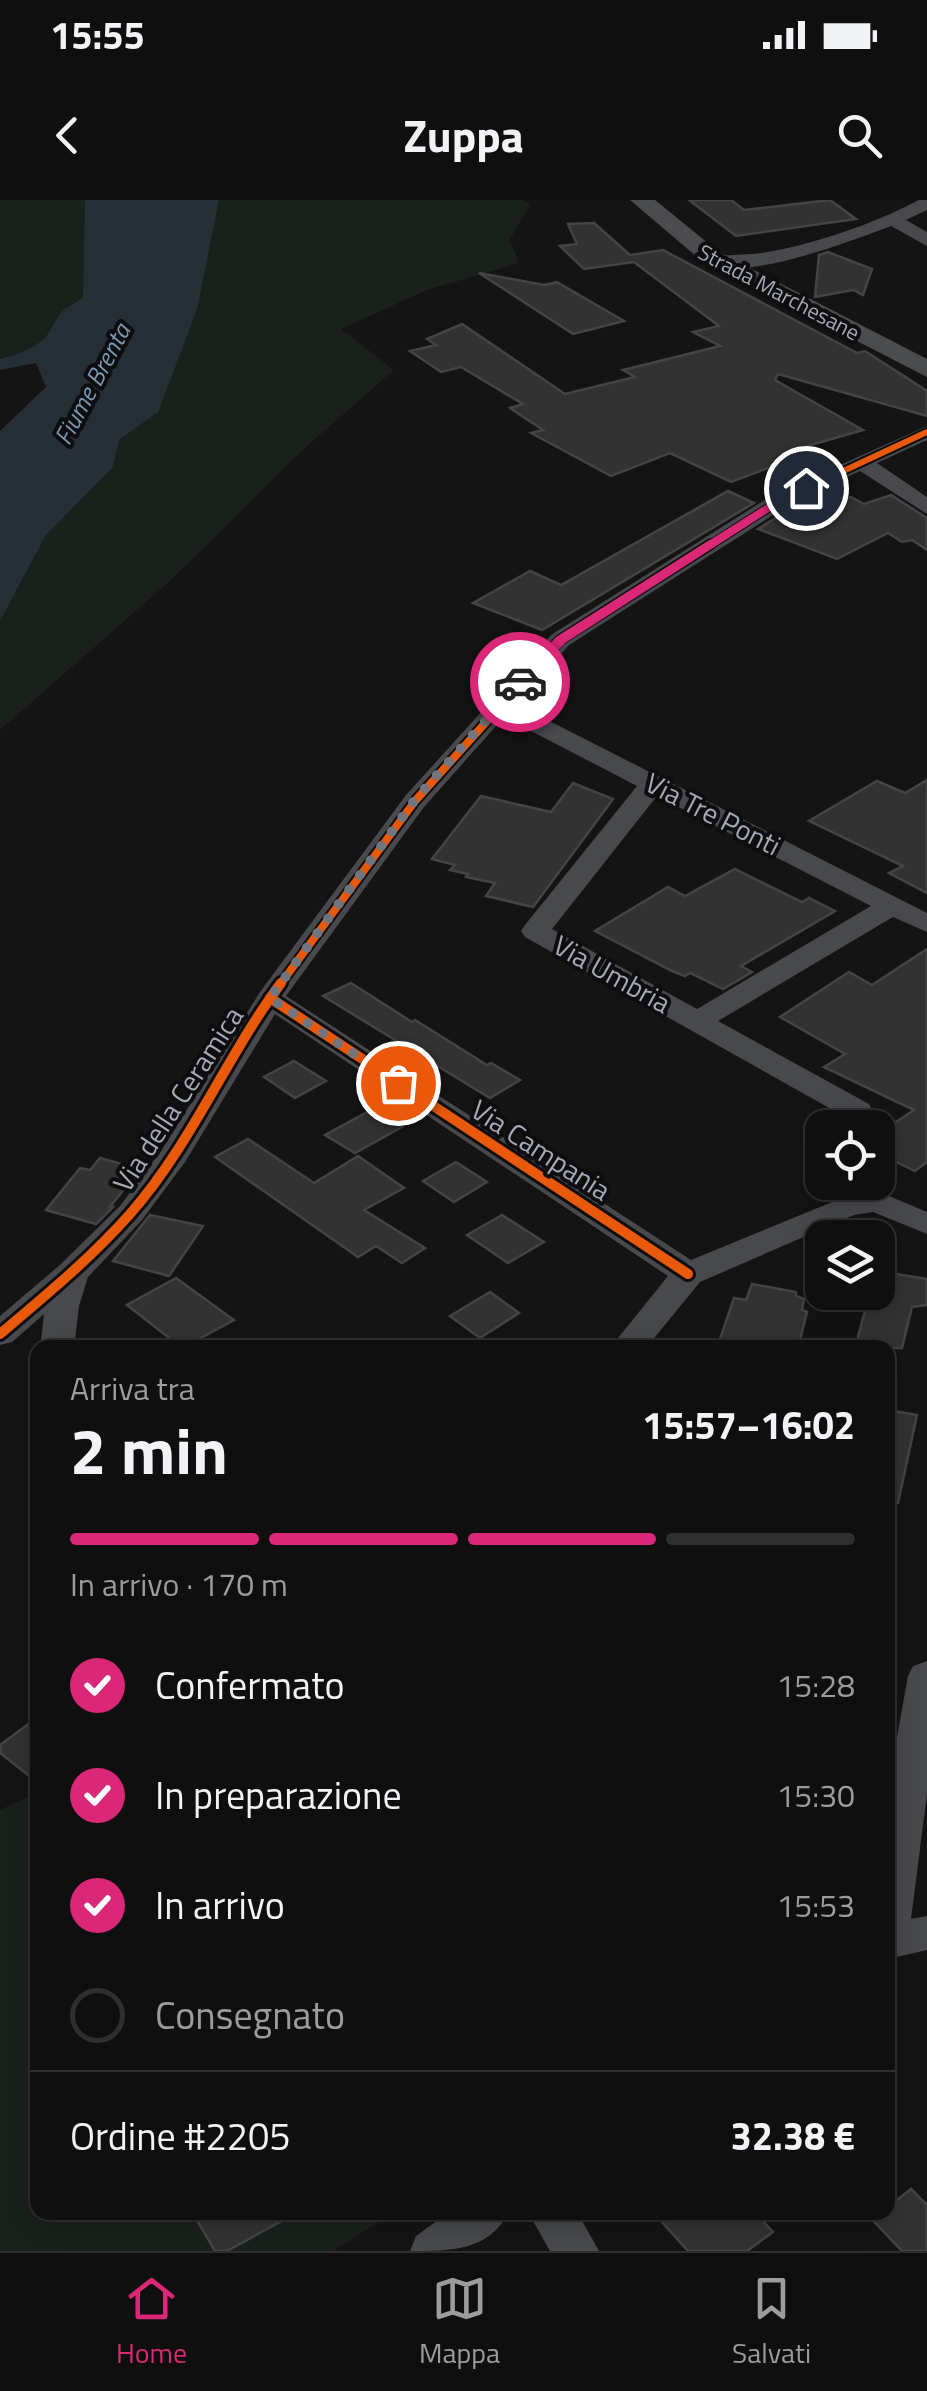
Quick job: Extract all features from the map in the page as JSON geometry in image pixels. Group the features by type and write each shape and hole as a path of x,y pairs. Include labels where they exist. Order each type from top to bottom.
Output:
{"main road":[{"name":"Strada Marchesane","path":"641,200 692,246 927,369"}],"street":[{"path":"714,259 748,264 892,219 927,203"},
{"path":"892,219 927,240"},
{"path":"714,259 842,236"},
{"path":"759,283 758,268 771,256"},
{"name":"Via della Ceramica","path":"0,1334 72,1272 131,1213 174,1155 270,998 414,801 560,640 779,501 927,432"},
{"path":"862,463 927,506"},
{"name":"Via Tre Ponti","path":"498,705 927,924"},
{"name":"Via Umbria","path":"653,784 535,932 856,1110"},
{"name":"Via Umbria","path":"697,1022 892,906"},
{"name":"Via Campania","path":"270,998 688,1274"},
{"path":"634,1340 688,1274 848,1206 877,1201 927,1224"},
{"path":"57,1340 72,1272"},
{"path":"895,1829 901,1736 927,1676"},
{"path":"895,1937 927,1933"},
{"path":"433,2251 475,2220"},
{"path":"555,2220 576,2251"}],"shaded area":[{"path":"0,200 85,200 83,298 62,312 40,342 0,359"},
{"path":"219,200 523,200 530,205 510,239 519,263 427,290 341,329 394,370 307,446 171,580 0,730 0,621 46,535 113,467 119,440 158,411 197,310"},
{"path":"30,1796 30,2220 382,2220 333,2251 0,2251 0,1810"}],"water":[{"name":"Fiume Brenta","path":"85,200 219,200 197,310 158,412 119,440 113,467 46,535 0,621 0,431 46,387 36,363 0,370 0,359 40,342 62,312 83,298"}],"building":[{"path":"689,200 731,200 744,210 830,200 856,219 736,236"},
{"path":"594,223 630,255 663,250 857,353 865,351 927,391 927,416 778,374 775,380 863,430 807,446 816,450 731,482 670,453 611,476 531,433 543,430 510,408 523,404 461,367 441,372 410,351 436,345 427,339 462,324 565,394 635,377 623,370 720,346 693,332 719,326 634,262 584,269 560,246 577,244 568,224"},
{"path":"828,252 872,269 863,295 853,290 815,297 819,255"},
{"path":"479,273 544,285 557,282 624,321 573,334"},
{"path":"728,491 754,503 542,630 473,603 530,571 561,585"},
{"path":"891,495 927,518 927,550 912,540 902,542 888,533 837,559 758,529 780,515 851,497 864,504"},
{"path":"927,780 927,893 889,873 903,866 809,821 877,781 905,793"},
{"path":"573,783 613,799 533,907 486,896 495,883 466,877 468,874 450,870 455,865 432,859 481,796 551,812"},
{"path":"735,869 802,902 809,898 835,911 741,966 752,972 723,989 690,973 685,976 672,971 595,931 668,887 685,896"},
{"path":"927,949 927,1162 915,1171 895,1161 895,1123 914,1110 824,1067 845,1054 780,1017 849,972 872,985"},
{"path":"351,983 412,1022 415,1020 487,1065 491,1063 520,1080 490,1098 323,996"},
{"path":"294,1061 326,1081 295,1098 264,1077"},
{"path":"373,1109 402,1127 355,1153 325,1135"},
{"path":"248,1139 314,1183 358,1156 404,1188 364,1210 425,1248 402,1263 376,1246 358,1257 215,1157"},
{"path":"100,1158 140,1169 96,1224 46,1210 80,1168 90,1170"},
{"path":"456,1162 487,1182 454,1202 423,1181"},
{"path":"150,1215 203,1226 169,1276 113,1261"},
{"path":"502,1215 544,1242 508,1263 467,1235"},
{"path":"895,1274 927,1279 927,1305 912,1307 902,1348 895,1348 895,1340 857,1340 865,1310 895,1310"},
{"path":"176,1278 234,1320 197,1340 172,1340 127,1305"},
{"path":"752,1284 796,1292 796,1296 804,1299 802,1310 807,1312 800,1340 720,1340 734,1298 746,1300"},
{"path":"490,1292 519,1313 480,1338 450,1316"},
{"path":"895,1411 917,1415 895,1503"},
{"path":"30,1723 30,1777 0,1753 0,1745"},
{"path":"911,2189 927,2205 927,2251 902,2251 873,2220 895,2220 895,2202"},
{"path":"197,2220 283,2220 227,2251 215,2251"},
{"path":"660,2220 762,2220 773,2232 747,2251 688,2251"}],"cycle path":[{"path":"0,1334 72,1273 131,1213 174,1155 270,998 415,801 560,640 779,501 927,432"},
{"path":"270,998 688,1274"}],"way so far":[{"path":"398,1083 270,998 414,801 520,682"}],"route":[{"path":"520,682 560,640 779,501 806,488"}]}
